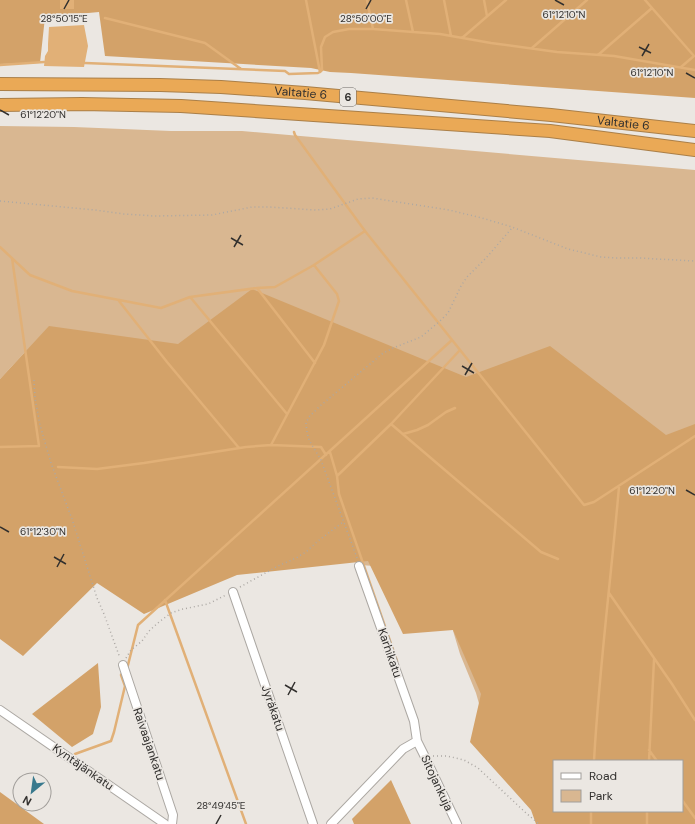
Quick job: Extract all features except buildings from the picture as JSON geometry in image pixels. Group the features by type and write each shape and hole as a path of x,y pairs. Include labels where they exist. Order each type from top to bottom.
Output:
{"highway":[{"name":"Valtatie 6","path":"0,84 160,85 237,88 551,115 695,132"},
{"name":"Valtatie 6","path":"0,105 82,104 181,106 550,131 695,150"}],"street":[{"name":"Karhikatu","path":"360,566 414,721 417,741"},
{"name":"Jyräkatu","path":"233,592 313,824"},
{"name":"Raivaajankatu","path":"122,665 173,815 172,824"},
{"name":"Kyntäjänkatu","path":"0,710 165,824"},
{"name":"Sitojankuja","path":"417,741 457,824"},
{"path":"331,824 403,749 417,741"}],"path":[{"path":"0,201 124,214 168,216 212,214 252,207 316,210 330,209 358,199 372,198 449,210 482,218 512,227 568,249 601,257 695,261"},
{"path":"360,566 322,460 311,444 306,423 309,417 382,354 421,337 440,321 448,313 467,277 486,258 512,227"},
{"path":"34,380 35,398 40,425 51,463 72,519 97,598 122,665"},
{"path":"425,757 447,756 464,760 478,768 526,814 539,824"}],"green space":[{"path":"0,126 171,131 242,131 695,170 695,824 554,824 485,725 476,693 460,654 448,614 374,566 360,565 25,352 0,379"}],"shaded area":[{"path":"0,0 695,0 695,98 330,72 311,68 105,56 99,12 45,17 40,63 0,64"},
{"path":"60,0 74,0 74,9 60,9"},
{"path":"84,25 88,46 84,67 44,66 45,56 48,51 49,27"},
{"path":"252,289 466,377 550,346 666,435 695,424 695,824 536,824 531,810 470,742 481,694 453,630 403,634 368,561 237,575 144,614 97,583 23,656 0,639 0,379 49,326 178,344"},
{"path":"98,663 101,707 93,734 72,747 32,714"},
{"path":"391,780 411,824 354,824 352,819"},
{"path":"0,792 12,801 12,812 28,812 44,824 0,824"}],"waterway":[{"path":"306,0 320,72"},
{"path":"367,0 373,29"},
{"path":"406,0 413,32"},
{"path":"444,0 451,36"},
{"path":"484,0 487,16"},
{"path":"462,38 506,0"},
{"path":"532,48 587,0"},
{"path":"645,0 694,56 681,67"},
{"path":"598,55 652,8"},
{"path":"105,18 205,43 241,69"},
{"path":"320,72 322,70 321,47 325,37 333,32 349,29 373,29 440,34 557,52 614,56 695,70"},
{"path":"0,65 44,62"},
{"path":"85,63 285,71 289,74 320,72"},
{"path":"294,132 365,231 584,505 594,502 695,436"},
{"path":"0,247 30,275 72,291 161,308 190,297 275,287 314,265 365,231"},
{"path":"0,447 39,446 12,258"},
{"path":"271,445 324,345 339,301 337,294 314,265"},
{"path":"257,288 315,363"},
{"path":"191,298 287,414"},
{"path":"119,301 167,362 239,448"},
{"path":"127,669 138,625 452,340"},
{"path":"337,476 391,424 460,350"},
{"path":"403,434 428,425 446,412 455,408"},
{"path":"391,424 541,552 558,559"},
{"path":"58,467 97,469 246,447 271,445 321,447 326,455"},
{"path":"330,452 337,476 339,494 397,661"},
{"path":"594,760 602,659 619,487"},
{"path":"609,593 695,720"},
{"path":"165,600 246,824"},
{"path":"649,760 654,660"},
{"path":"75,754 111,741 125,686 121,675 123,672"},
{"path":"649,750 656,760"},
{"path":"683,801 695,818"},
{"path":"591,812 591,824"},
{"path":"647,812 647,824"}]}
